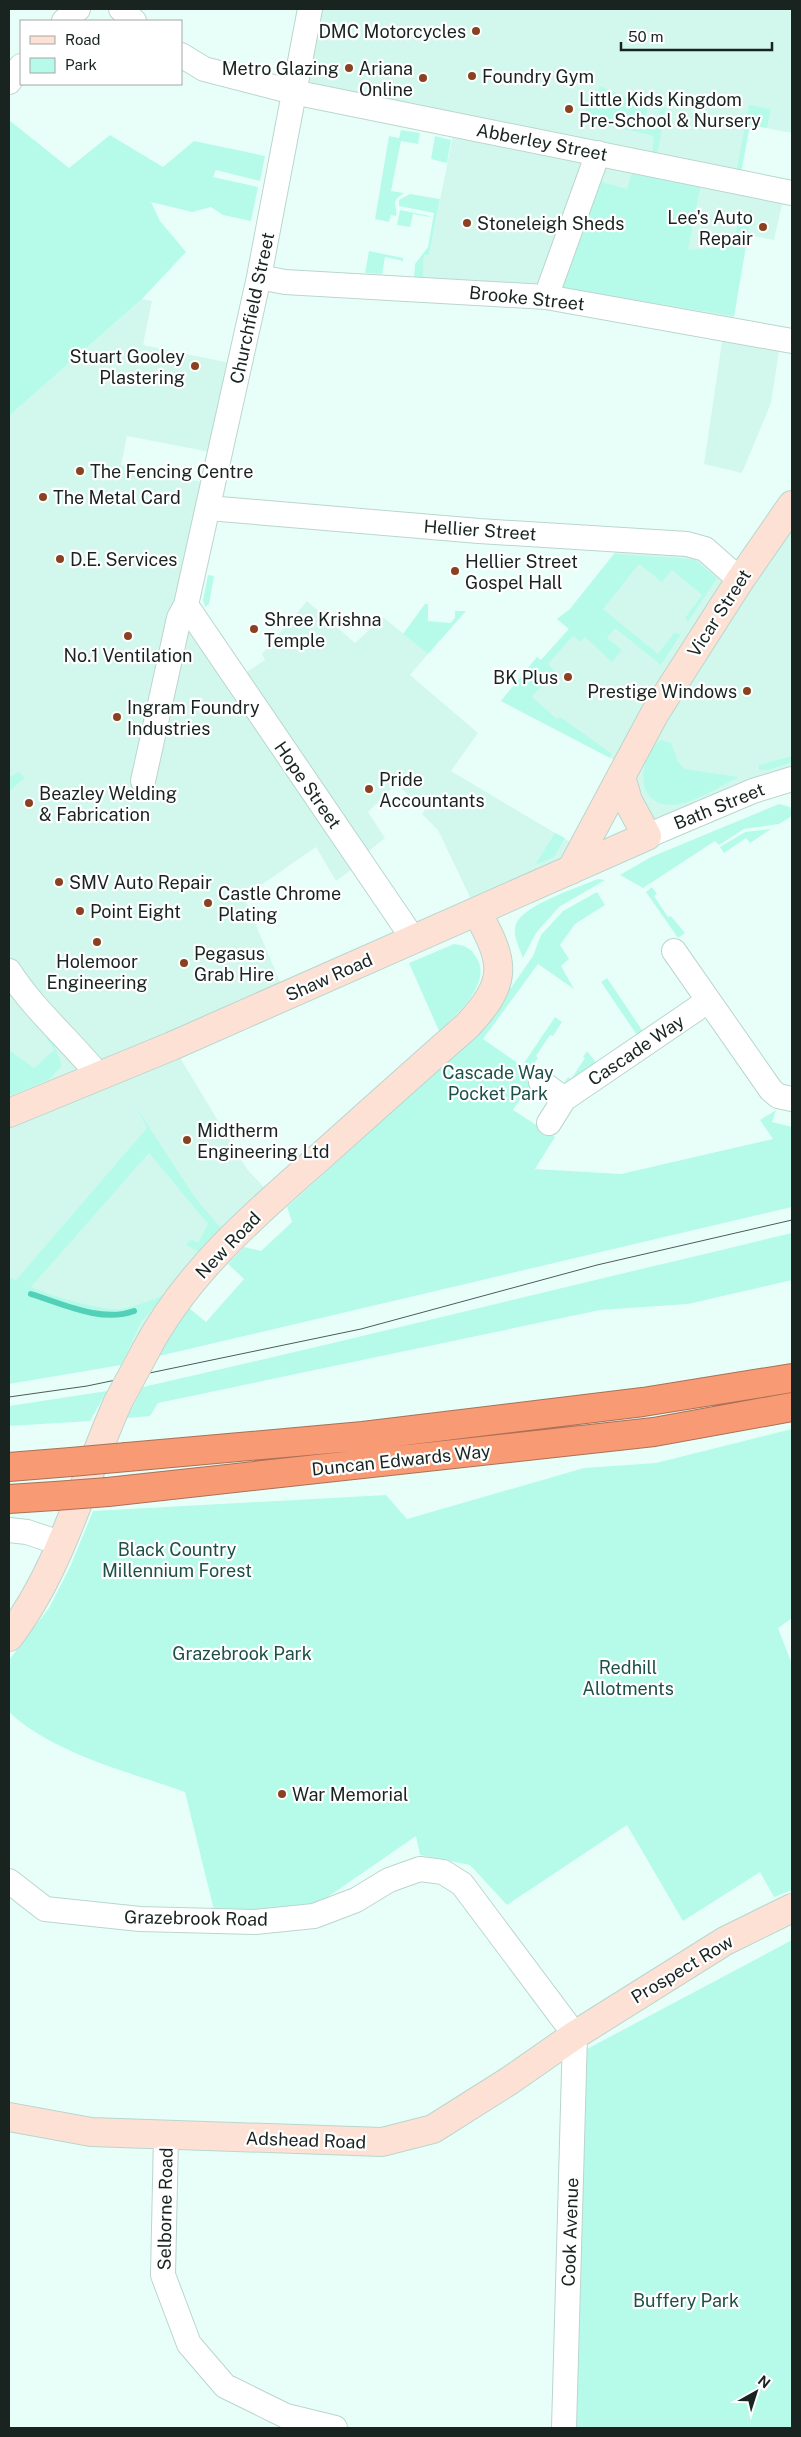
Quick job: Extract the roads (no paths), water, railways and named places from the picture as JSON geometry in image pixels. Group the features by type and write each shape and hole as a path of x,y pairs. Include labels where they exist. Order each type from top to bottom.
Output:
{"highway":[{"name":"Duncan Edwards Way","path":"9,1467 373,1435 643,1402 792,1378"},
{"name":"Duncan Edwards Way","path":"9,1500 108,1492 654,1432 792,1407"}],"street":[{"path":"65,20 78,9"},
{"path":"121,9 133,20"},
{"name":"Churchfield Street","path":"143,781 179,618 186,605 259,277 310,9"},
{"name":"Abberley Street","path":"182,56 204,69 293,92 792,193"},
{"path":"9,82 20,67"},
{"path":"546,297 598,153"},
{"name":"Brooke Street","path":"259,277 285,282 546,297 792,341"},
{"name":"Vicar Street","path":"572,870 654,713 740,580 792,505"},
{"name":"Hellier Street","path":"208,508 479,531 687,544 705,549 740,580"},
{"name":"Hope Street","path":"186,605 414,940"},
{"path":"621,776 628,801 647,836"},
{"name":"Bath Street","path":"647,836 753,791 792,779"},
{"name":"Shaw Road","path":"9,1113 414,940 647,836"},
{"name":"New Road","path":"9,1637 33,1602 60,1543 118,1402 160,1323 184,1292 246,1224 468,1026 482,1011 492,993 500,967 492,940 477,912"},
{"path":"674,951 771,1090 778,1096 792,1099"},
{"path":"9,971 32,1003 76,1048 99,1076"},
{"name":"Cascade Way","path":"549,1123 564,1098 708,1001"},
{"path":"541,1082 564,1098"},
{"path":"9,1530 27,1532 60,1543"},
{"name":"Grazebrook Road","path":"9,1881 44,1909 140,1919 255,1922 314,1916 356,1900 389,1880 420,1869 442,1872 462,1884 575,2035"},
{"name":"Prospect Row","path":"575,2035 725,1941 792,1908"},
{"name":"Adshead Road","path":"9,2117 92,2132 382,2142 433,2129 509,2081 575,2035"},
{"name":"Cook Avenue","path":"564,2428 575,2035"},
{"name":"Selborne Road","path":"166,2136 163,2275 189,2344 225,2386 286,2416 335,2428"}],"waterway":[{"path":"31,1294 96,1314 122,1314 134,1311"}],"tram line":[{"path":"9,1397 87,1386 361,1329 597,1265 792,1220"}],"place":[{"name":"DMC Motorcycles","path":"476,31"},
{"name":"Metro Glazing","path":"349,68"},
{"name":"Foundry Gym","path":"472,76"},
{"name":"Ariana Online","path":"423,78"},
{"name":"Little Kids Kingdom Pre-School & Nursery","path":"569,109"},
{"name":"Stoneleigh Sheds","path":"467,223"},
{"name":"Lee's Auto Repair","path":"763,227"},
{"name":"Stuart Gooley Plastering","path":"195,366"},
{"name":"The Fencing Centre","path":"80,471"},
{"name":"The Metal Card","path":"43,497"},
{"name":"D.E. Services","path":"60,559"},
{"name":"Hellier Street Gospel Hall","path":"455,571"},
{"name":"Shree Krishna Temple","path":"254,629"},
{"name":"No.1 Ventilation","path":"128,636"},
{"name":"BK Plus","path":"568,677"},
{"name":"Prestige Windows","path":"747,691"},
{"name":"Ingram Foundry Industries","path":"117,717"},
{"name":"Pride Accountants","path":"369,789"},
{"name":"Beazley Welding & Fabrication","path":"29,803"},
{"name":"SMV Auto Repair","path":"59,882"},
{"name":"Castle Chrome Plating","path":"208,903"},
{"name":"Point Eight","path":"80,911"},
{"name":"Holemoor Engineering","path":"97,942"},
{"name":"Pegasus Grab Hire","path":"184,963"},
{"name":"Midtherm Engineering Ltd","path":"187,1140"},
{"name":"War Memorial","path":"282,1794"}],"park label":[{"name":"Cascade Way Pocket Park","path":"498,1082"},
{"name":"Black Country Millennium Forest","path":"177,1559"},
{"name":"Grazebrook Park","path":"242,1653"},
{"name":"Redhill Allotments","path":"628,1677"},
{"name":"Buffery Park","path":"686,2300"}]}
